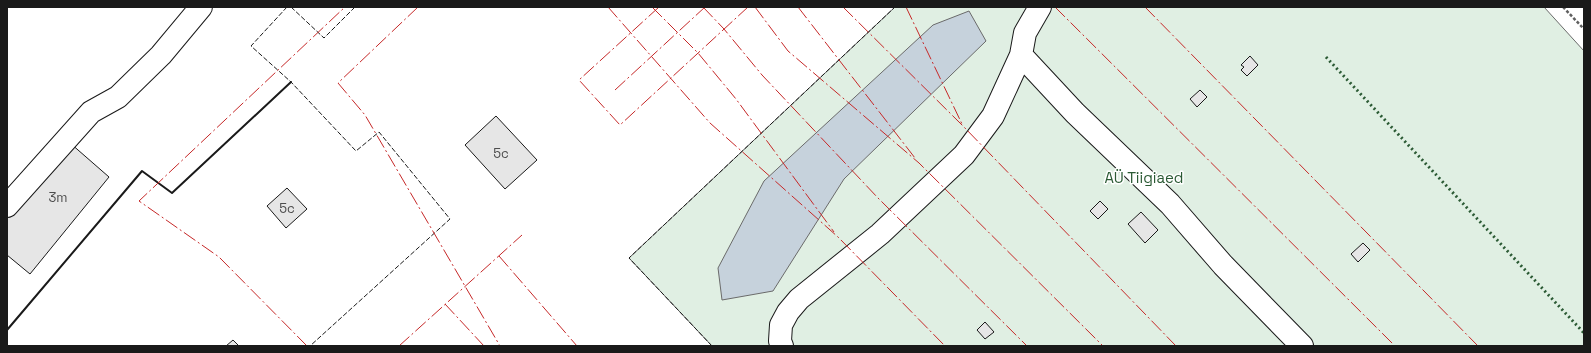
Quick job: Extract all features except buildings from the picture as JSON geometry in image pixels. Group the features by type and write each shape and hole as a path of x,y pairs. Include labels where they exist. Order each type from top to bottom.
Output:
{"lane":[{"path":"7,206 91,112 118,97 160,55 201,7"},
{"path":"782,346 780,341 781,326 788,312 800,298 880,234 964,155 994,116 1021,55 1025,34 1040,7"},
{"path":"1021,55 1075,113 1170,204 1223,265 1302,346"}],"path":[{"path":"1563,7 1584,29"}],"green space":[{"name":"AÜ Tiigiaed","path":"895,7 1544,7 1584,51 1584,346 712,346 629,258"}],"shaded area":[{"path":"969,11 986,41 844,179 773,291 722,300 718,268 764,181 933,25"}],"hedge":[{"path":"1326,57 1584,333"}],"fence":[{"path":"287,7 251,46 291,82 356,151 379,132 450,219 310,346"},
{"path":"291,7 324,38 355,7"},
{"path":"712,346 629,258 895,7"}],"wall":[{"path":"7,330 142,171 172,193 291,82"}],"power":[{"path":"307,346 219,257 139,201 345,7"},
{"path":"418,7 338,83 365,115 500,346"},
{"path":"608,7 710,123 838,237 945,346"},
{"path":"652,7 698,53 736,99 834,232"},
{"path":"659,7 579,80 620,125 748,7"},
{"path":"703,7 724,29 762,75 878,198 1027,346"},
{"path":"615,90 705,7"},
{"path":"755,7 788,51 919,163 1103,346"},
{"path":"798,7 915,158"},
{"path":"843,7 963,126 1176,346"},
{"path":"906,7 962,124"},
{"path":"1055,7 1395,346"},
{"path":"1145,7 1478,346"},
{"path":"399,346 522,235"},
{"path":"499,256 577,346"},
{"path":"445,304 484,346"}]}
